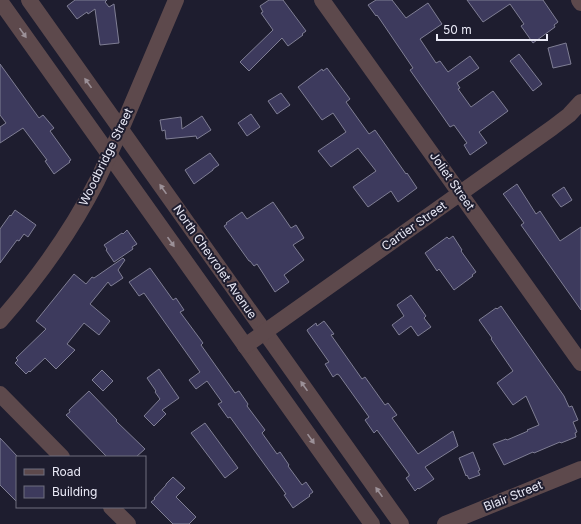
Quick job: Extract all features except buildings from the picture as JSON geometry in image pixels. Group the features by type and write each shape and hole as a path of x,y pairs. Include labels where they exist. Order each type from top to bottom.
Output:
{"street":[{"name":"North Chevrolet Avenue","path":"29,0 401,524"},
{"name":"Woodbridge Street","path":"0,321 26,291 53,254 88,197 121,129 176,0"},
{"name":"Joliet Street","path":"322,0 581,363"},
{"name":"North Chevrolet Avenue","path":"0,1 372,524"},
{"name":"Cartier Street","path":"246,346 563,120 581,102"},
{"path":"0,394 61,456"},
{"name":"Blair Street","path":"445,524 581,469"},
{"path":"113,508 128,524"}]}
